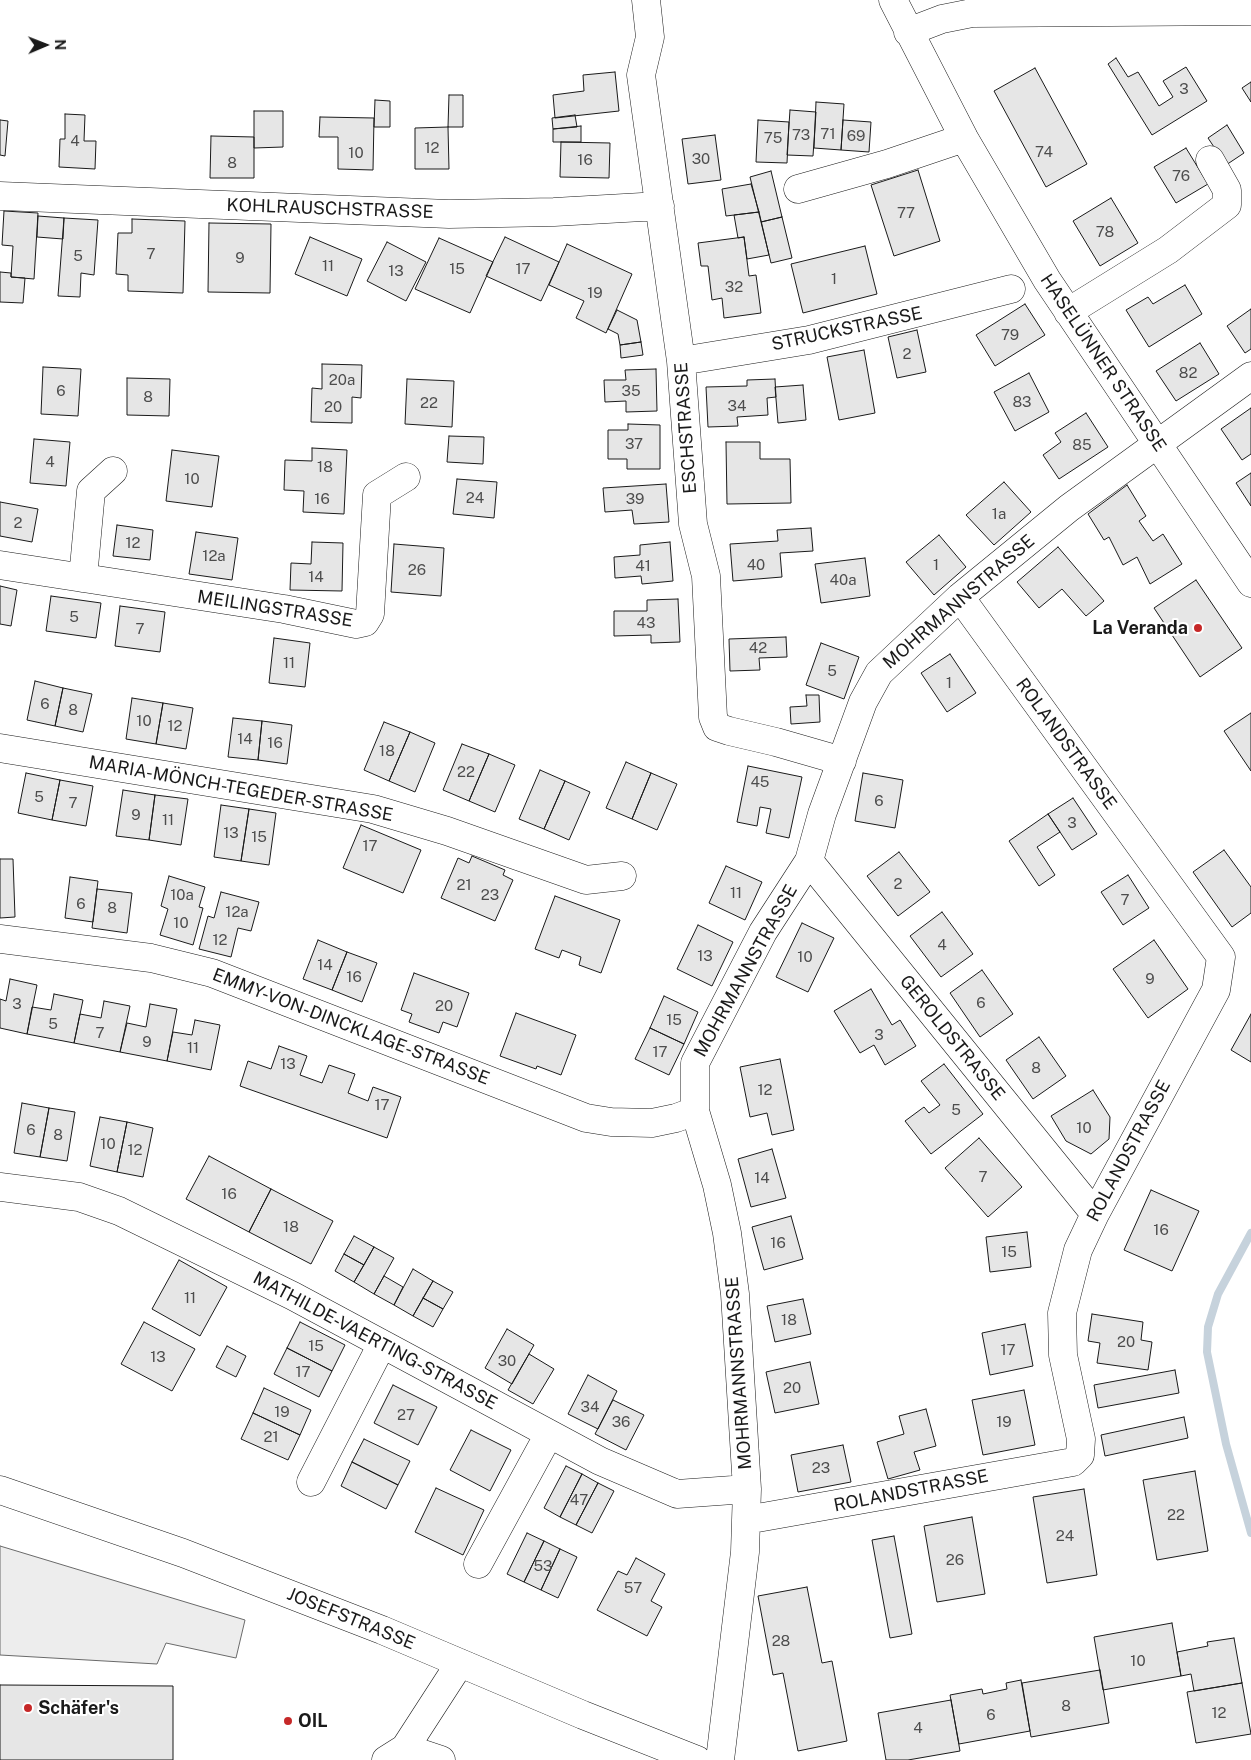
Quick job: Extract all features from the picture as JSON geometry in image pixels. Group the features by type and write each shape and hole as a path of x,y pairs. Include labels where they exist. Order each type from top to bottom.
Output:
{"street":[{"name":"ESCHSTRASSE","path":"646,0 650,37 641,75 681,361 693,524 706,576 714,717 717,727 842,761"},
{"name":"HASELÜNNER STRASSE","path":"893,0 964,138 1006,212 1068,312 1251,583"},
{"path":"908,32 942,20 972,13 1251,11"},
{"path":"798,189 887,164 964,138"},
{"path":"1068,312 1168,250 1227,205 1227,190 1210,160"},
{"name":"KOHLRAUSCHSTRASSE","path":"0,196 449,214 554,212 660,206"},
{"name":"STRUCKSTRASSE","path":"681,361 808,340 1011,289"},
{"name":"MOHRMANNSTRASSE","path":"720,1760 745,1552 747,1489 735,1294 727,1233 717,1185 695,1111 695,1063 763,932 809,861 822,814 864,702 879,672 960,597 1069,508 1156,443 1251,376"},
{"path":"82,578 91,492 113,471"},
{"name":"MEILINGSTRASSE","path":"0,565 284,609 356,624 365,622 370,614 377,495 406,477"},
{"name":"ROLANDSTRASSE","path":"746,1520 1073,1462 1080,1454 1081,1439 1063,1355 1062,1314 1078,1250 1095,1214 1216,990 1221,957 960,597"},
{"name":"MARIA-MÖNCH-TEGEDER-STRASSE","path":"0,748 373,809 447,832 586,880 622,876"},
{"name":"GEROLDSTRASSE","path":"809,861 1095,1214"},
{"name":"EMMY-VON-DINCKLAGE-STRASSE","path":"0,939 142,956 212,973 586,1118 611,1122 652,1123 676,1118 695,1111"},
{"name":"MATHILDE-VAERTING-STRASSE","path":"0,1186 79,1197 119,1211 294,1296 600,1461 677,1494 747,1489"},
{"path":"311,1482 382,1344"},
{"path":"478,1564 549,1434"},
{"name":"JOSEFSTRASSE","path":"0,1490 183,1553 382,1630 697,1760"},
{"path":"395,1754 422,1725 460,1663"},
{"path":"395,1754 441,1760"}],"shaded area":[{"path":"0,1546 245,1620 236,1658 166,1643 157,1664 0,1655"}],"building":[{"path":"1116,58 1128,77 1138,72 1159,106 1173,97 1163,81 1186,67 1207,101 1152,135 1108,64"},
{"path":"1035,68 1087,164 1046,187 994,91"},
{"path":"615,72 619,111 555,118 553,95 584,91 583,75"},
{"path":"1251,82 1251,102 1242,88"},
{"path":"449,95 463,95 463,127 448,127"},
{"path":"375,100 390,101 390,127 374,127"},
{"path":"816,102 844,104 841,150 814,148"},
{"path":"790,110 816,112 813,156 787,155"},
{"path":"254,111 283,111 283,147 254,148"},
{"path":"65,114 85,115 84,141 96,141 95,169 59,167 60,139 65,139"},
{"path":"575,115 577,127 553,129 552,118"},
{"path":"320,117 374,118 373,170 338,169 338,137 319,137"},
{"path":"0,120 8,121 5,156 0,155"},
{"path":"758,120 789,122 787,163 756,162"},
{"path":"843,120 871,122 869,152 841,150"},
{"path":"1227,125 1244,153 1226,165 1208,138"},
{"path":"581,126 581,142 553,142 553,129"},
{"path":"448,127 449,169 415,169 415,128"},
{"path":"715,135 721,180 688,184 682,139"},
{"path":"211,136 254,137 254,178 210,178"},
{"path":"561,142 610,143 609,178 560,177"},
{"path":"1186,148 1208,184 1176,203 1154,167"},
{"path":"918,170 940,241 894,256 871,185"},
{"path":"771,171 782,217 761,222 750,177"},
{"path":"751,184 759,212 726,216 722,189"},
{"path":"1111,198 1138,243 1100,266 1073,221"},
{"path":"4,211 38,213 34,279 11,277 13,246 2,245"},
{"path":"759,212 769,255 747,259 744,237 738,238 734,215"},
{"path":"38,216 64,218 63,239 37,237"},
{"path":"782,217 792,258 771,263 761,222"},
{"path":"64,218 98,220 94,275 81,273 80,297 58,296"},
{"path":"132,219 185,221 183,293 128,291 128,275 116,274 118,233 132,233"},
{"path":"209,223 271,224 270,293 208,292"},
{"path":"310,237 362,259 347,296 295,274"},
{"path":"505,237 559,262 541,301 486,276"},
{"path":"744,237 749,276 756,275 761,313 724,318 722,298 712,300 708,266 701,266 698,243"},
{"path":"439,238 493,262 470,313 415,289"},
{"path":"387,242 426,262 406,301 367,281"},
{"path":"567,244 632,274 606,333 576,318 584,301 549,285"},
{"path":"865,246 877,294 803,313 791,264"},
{"path":"0,272 11,273 11,277 25,278 23,303 0,302"},
{"path":"1185,285 1202,314 1149,347 1126,310 1148,297 1153,304"},
{"path":"1025,304 1045,335 995,366 976,335"},
{"path":"1251,309 1251,349 1245,353 1227,326"},
{"path":"617,310 637,320 641,342 620,345 618,334 608,329"},
{"path":"917,330 926,372 897,378 888,337"},
{"path":"641,342 643,355 621,358 620,345"},
{"path":"1200,343 1219,374 1176,401 1156,371"},
{"path":"864,350 875,413 839,420 827,357"},
{"path":"322,364 362,365 361,398 352,397 352,423 311,422 312,388 322,389"},
{"path":"43,367 81,369 78,416 41,414"},
{"path":"656,369 657,411 626,412 626,401 605,402 604,380 626,380 625,370"},
{"path":"1029,373 1049,412 1015,431 994,392"},
{"path":"127,378 170,379 169,416 127,415"},
{"path":"407,379 454,381 452,427 405,424"},
{"path":"775,379 776,397 767,398 768,415 737,417 738,426 708,427 706,387 747,386 747,380"},
{"path":"803,385 806,420 778,423 775,387"},
{"path":"1251,408 1251,454 1242,460 1221,429"},
{"path":"1086,413 1108,447 1059,479 1043,455 1061,442 1055,433"},
{"path":"628,424 660,425 660,469 627,469 627,459 608,459 608,430 628,430"},
{"path":"449,436 484,437 483,464 447,462"},
{"path":"34,439 70,442 66,486 30,483"},
{"path":"726,442 760,442 760,459 790,459 791,503 727,504"},
{"path":"312,448 347,450 344,514 303,512 304,491 284,490 285,460 312,461"},
{"path":"172,450 219,456 212,507 166,501"},
{"path":"1251,473 1251,506 1236,483"},
{"path":"457,479 497,482 494,518 453,514"},
{"path":"1004,482 1031,512 994,545 966,515"},
{"path":"666,484 669,522 634,524 632,510 605,512 603,488"},
{"path":"1127,485 1146,516 1139,521 1153,541 1163,534 1182,564 1150,584 1137,557 1123,565 1109,537 1104,540 1088,514"},
{"path":"0,502 38,509 32,542 0,536"},
{"path":"117,525 153,530 150,560 113,556"},
{"path":"811,528 813,551 780,553 782,577 733,581 730,544 778,541 777,530"},
{"path":"196,532 238,538 232,580 189,574"},
{"path":"939,535 966,567 934,595 906,562"},
{"path":"312,542 343,543 342,591 290,590 291,563 311,564"},
{"path":"670,542 673,581 642,584 641,576 615,578 614,557 640,555 640,545"},
{"path":"394,544 444,548 441,596 391,592"},
{"path":"1058,547 1104,601 1086,616 1062,589 1039,608 1017,582"},
{"path":"865,558 870,596 821,603 815,564"},
{"name":"La Veranda","path":"1196,580 1242,648 1200,677 1154,608"},
{"path":"0,586 17,590 11,626 0,624"},
{"path":"51,596 101,603 96,638 46,631"},
{"path":"678,599 680,642 651,643 651,635 614,636 614,611 647,611 647,600"},
{"path":"120,606 165,612 160,652 115,646"},
{"path":"786,637 787,657 759,658 760,670 730,671 729,639"},
{"path":"274,638 310,643 305,687 269,683"},
{"path":"821,643 859,657 844,699 806,685"},
{"path":"950,654 976,693 947,712 921,673"},
{"path":"35,681 63,688 55,726 27,720"},
{"path":"63,688 92,694 83,732 55,726"},
{"path":"806,695 819,695 820,722 791,724 790,707 807,706"},
{"path":"132,698 163,703 156,744 126,739"},
{"path":"163,703 193,708 186,749 156,744"},
{"path":"1251,713 1251,771 1224,731"},
{"path":"233,718 262,721 258,760 228,757"},
{"path":"262,721 292,725 287,764 258,760"},
{"path":"384,722 410,732 389,781 364,770"},
{"path":"410,732 435,743 415,792 389,781"},
{"path":"462,744 489,754 469,801 443,790"},
{"path":"489,754 515,765 495,812 469,801"},
{"path":"626,762 651,773 632,819 606,808"},
{"path":"748,766 802,777 789,838 766,833 771,809 760,807 757,826 737,822"},
{"path":"540,770 565,781 544,829 519,819"},
{"path":"26,773 60,780 52,820 18,813"},
{"path":"651,773 677,784 657,830 632,819"},
{"path":"863,773 903,780 895,828 855,821"},
{"path":"60,780 93,786 86,826 52,820"},
{"path":"565,781 590,792 569,840 544,829"},
{"path":"123,790 155,795 149,840 116,836"},
{"path":"155,795 188,799 181,845 149,840"},
{"path":"1073,798 1097,834 1072,850 1048,814"},
{"path":"221,805 249,809 241,861 214,857"},
{"path":"249,809 276,813 269,865 241,861"},
{"path":"1048,814 1060,832 1037,847 1055,875 1039,886 1009,841"},
{"path":"361,825 421,850 403,893 343,868"},
{"path":"1224,850 1251,887 1251,913 1232,927 1193,872"},
{"path":"899,852 930,892 898,916 867,876"},
{"path":"472,856 505,870 503,875 513,880 495,921 441,898 458,858 469,863"},
{"path":"0,859 13,859 15,917 0,918"},
{"path":"726,866 762,882 745,920 709,903"},
{"path":"1128,875 1149,908 1123,925 1101,892"},
{"path":"169,876 205,887 199,907 203,908 193,945 160,935 168,909 161,906"},
{"path":"70,877 98,881 93,922 65,918"},
{"path":"97,889 132,893 127,933 92,928"},
{"path":"221,892 259,902 251,931 238,928 231,957 199,949 208,916 214,918"},
{"path":"555,896 620,920 601,973 579,965 581,957 562,950 559,958 535,949"},
{"path":"942,912 973,954 941,977 910,936"},
{"path":"802,923 834,938 808,992 776,977"},
{"path":"698,925 733,942 712,986 677,969"},
{"path":"318,940 347,952 332,990 303,979"},
{"path":"1154,940 1188,989 1148,1018 1113,969"},
{"path":"347,952 377,963 362,1002 332,990"},
{"path":"982,970 1013,1014 980,1037 950,993"},
{"path":"414,973 469,993 457,1027 443,1022 439,1033 409,1022 412,1014 401,1010"},
{"path":"10,979 37,985 27,1034 0,1028 0,999 6,1001"},
{"path":"871,989 892,1025 900,1020 916,1046 885,1065 874,1045 860,1053 834,1011"},
{"path":"54,994 83,1000 74,1043 27,1034 32,1007 51,1010"},
{"path":"664,996 698,1012 684,1044 650,1028"},
{"path":"104,1001 130,1006 120,1052 74,1043 80,1014 101,1018"},
{"path":"150,1004 177,1009 167,1061 120,1052 127,1023 146,1027"},
{"path":"516,1013 576,1035 561,1075 537,1066 536,1069 500,1056"},
{"path":"1251,1014 1251,1062 1231,1050"},
{"path":"195,1020 220,1025 211,1070 167,1061 173,1032 192,1035"},
{"path":"650,1028 684,1044 669,1075 635,1059"},
{"path":"1039,1037 1066,1076 1033,1099 1006,1060"},
{"path":"279,1046 307,1056 300,1075 322,1083 329,1065 355,1074 348,1093 368,1101 373,1087 401,1097 387,1138 240,1086 248,1061 271,1069"},
{"path":"780,1059 794,1130 772,1135 767,1113 750,1117 740,1067"},
{"path":"944,1064 983,1114 931,1154 905,1121 924,1107 929,1113 940,1105 921,1081"},
{"path":"1093,1090 1110,1117 1109,1139 1091,1154 1066,1141 1051,1116"},
{"path":"22,1103 49,1108 40,1157 14,1153"},
{"path":"49,1108 75,1112 67,1161 40,1157"},
{"path":"100,1117 127,1122 117,1172 90,1166"},
{"path":"127,1122 153,1128 143,1177 117,1172"},
{"path":"979,1138 1022,1187 988,1217 945,1168"},
{"path":"772,1149 786,1198 751,1207 738,1159"},
{"path":"209,1156 271,1189 249,1232 186,1199"},
{"path":"271,1189 333,1221 311,1264 249,1232"},
{"path":"1151,1190 1199,1211 1172,1271 1124,1250"},
{"path":"791,1216 803,1259 764,1270 752,1227"},
{"path":"1027,1232 1031,1267 990,1272 986,1237"},
{"path":"354,1236 374,1247 364,1265 344,1254"},
{"path":"374,1247 394,1258 374,1294 354,1282"},
{"path":"344,1254 364,1265 354,1282 335,1271"},
{"path":"179,1260 227,1287 200,1336 152,1309"},
{"path":"413,1269 433,1281 413,1316 394,1305"},
{"path":"384,1276 403,1287 394,1305 374,1294"},
{"path":"433,1281 453,1292 443,1309 423,1298"},
{"path":"423,1298 443,1309 433,1327 413,1316"},
{"path":"803,1299 811,1334 775,1342 767,1306"},
{"path":"1092,1314 1143,1322 1141,1340 1152,1342 1148,1370 1097,1363 1100,1343 1088,1341"},
{"path":"144,1322 195,1349 172,1391 121,1364"},
{"path":"300,1322 345,1345 332,1371 287,1348"},
{"path":"1025,1324 1033,1366 990,1375 982,1333"},
{"path":"507,1329 534,1345 512,1384 485,1368"},
{"path":"227,1346 246,1356 236,1377 216,1367"},
{"path":"287,1348 332,1371 319,1397 274,1374"},
{"path":"529,1354 554,1369 533,1404 508,1390"},
{"path":"810,1362 819,1404 775,1413 766,1372"},
{"path":"1175,1370 1179,1393 1098,1408 1094,1385"},
{"path":"588,1375 617,1391 598,1429 568,1414"},
{"path":"393,1385 437,1407 418,1445 374,1423"},
{"path":"264,1388 311,1410 300,1435 253,1413"},
{"path":"1024,1390 1035,1445 983,1455 972,1400"},
{"path":"613,1400 644,1415 626,1450 595,1434"},
{"path":"926,1409 936,1446 914,1452 920,1470 888,1479 877,1442 904,1434 899,1416"},
{"path":"253,1413 300,1435 288,1460 241,1439"},
{"path":"1184,1417 1188,1438 1105,1456 1101,1435"},
{"path":"471,1430 511,1450 490,1491 450,1470"},
{"path":"364,1439 410,1461 398,1485 352,1462"},
{"path":"843,1445 851,1482 798,1492 791,1455"},
{"path":"352,1462 398,1485 386,1509 341,1486"},
{"path":"566,1466 582,1474 560,1517 544,1508"},
{"path":"1195,1471 1208,1551 1157,1560 1143,1480"},
{"path":"582,1474 598,1483 576,1525 560,1517"},
{"path":"598,1483 614,1491 592,1533 576,1525"},
{"path":"436,1488 484,1510 463,1555 415,1532"},
{"path":"1084,1489 1097,1575 1047,1583 1033,1497"},
{"path":"972,1517 985,1594 937,1602 924,1526"},
{"path":"527,1533 544,1541 524,1582 507,1574"},
{"path":"894,1536 912,1634 890,1638 872,1540"},
{"path":"544,1541 560,1549 541,1590 524,1582"},
{"path":"560,1549 577,1557 558,1598 541,1590"},
{"path":"636,1558 665,1574 651,1601 662,1607 647,1636 597,1610 618,1571 627,1575"},
{"path":"807,1587 822,1663 832,1661 847,1741 798,1751 783,1673 773,1675 758,1596"},
{"path":"1172,1623 1181,1676 1103,1690 1094,1637"},
{"path":"1234,1638 1242,1683 1194,1691 1191,1674 1181,1676 1177,1652 1208,1646 1207,1642"},
{"path":"1100,1670 1109,1723 1031,1737 1022,1683"},
{"path":"1021,1680 1030,1731 959,1744 950,1695 982,1689 983,1694 1007,1689 1006,1683"},
{"path":"1242,1683 1251,1734 1196,1743 1187,1692"},
{"path":"0,1685 173,1686 173,1760 0,1760"},
{"path":"951,1700 960,1751 908,1760 886,1760 878,1713"}],"waterway":[{"path":"1251,1233 1218,1294 1208,1327 1207,1352 1226,1444 1251,1533"}],"place":[{"name":"La Veranda","path":"1198,628"},
{"name":"Schäfer's","path":"28,1708"},
{"name":"OIL","path":"288,1721"}]}
